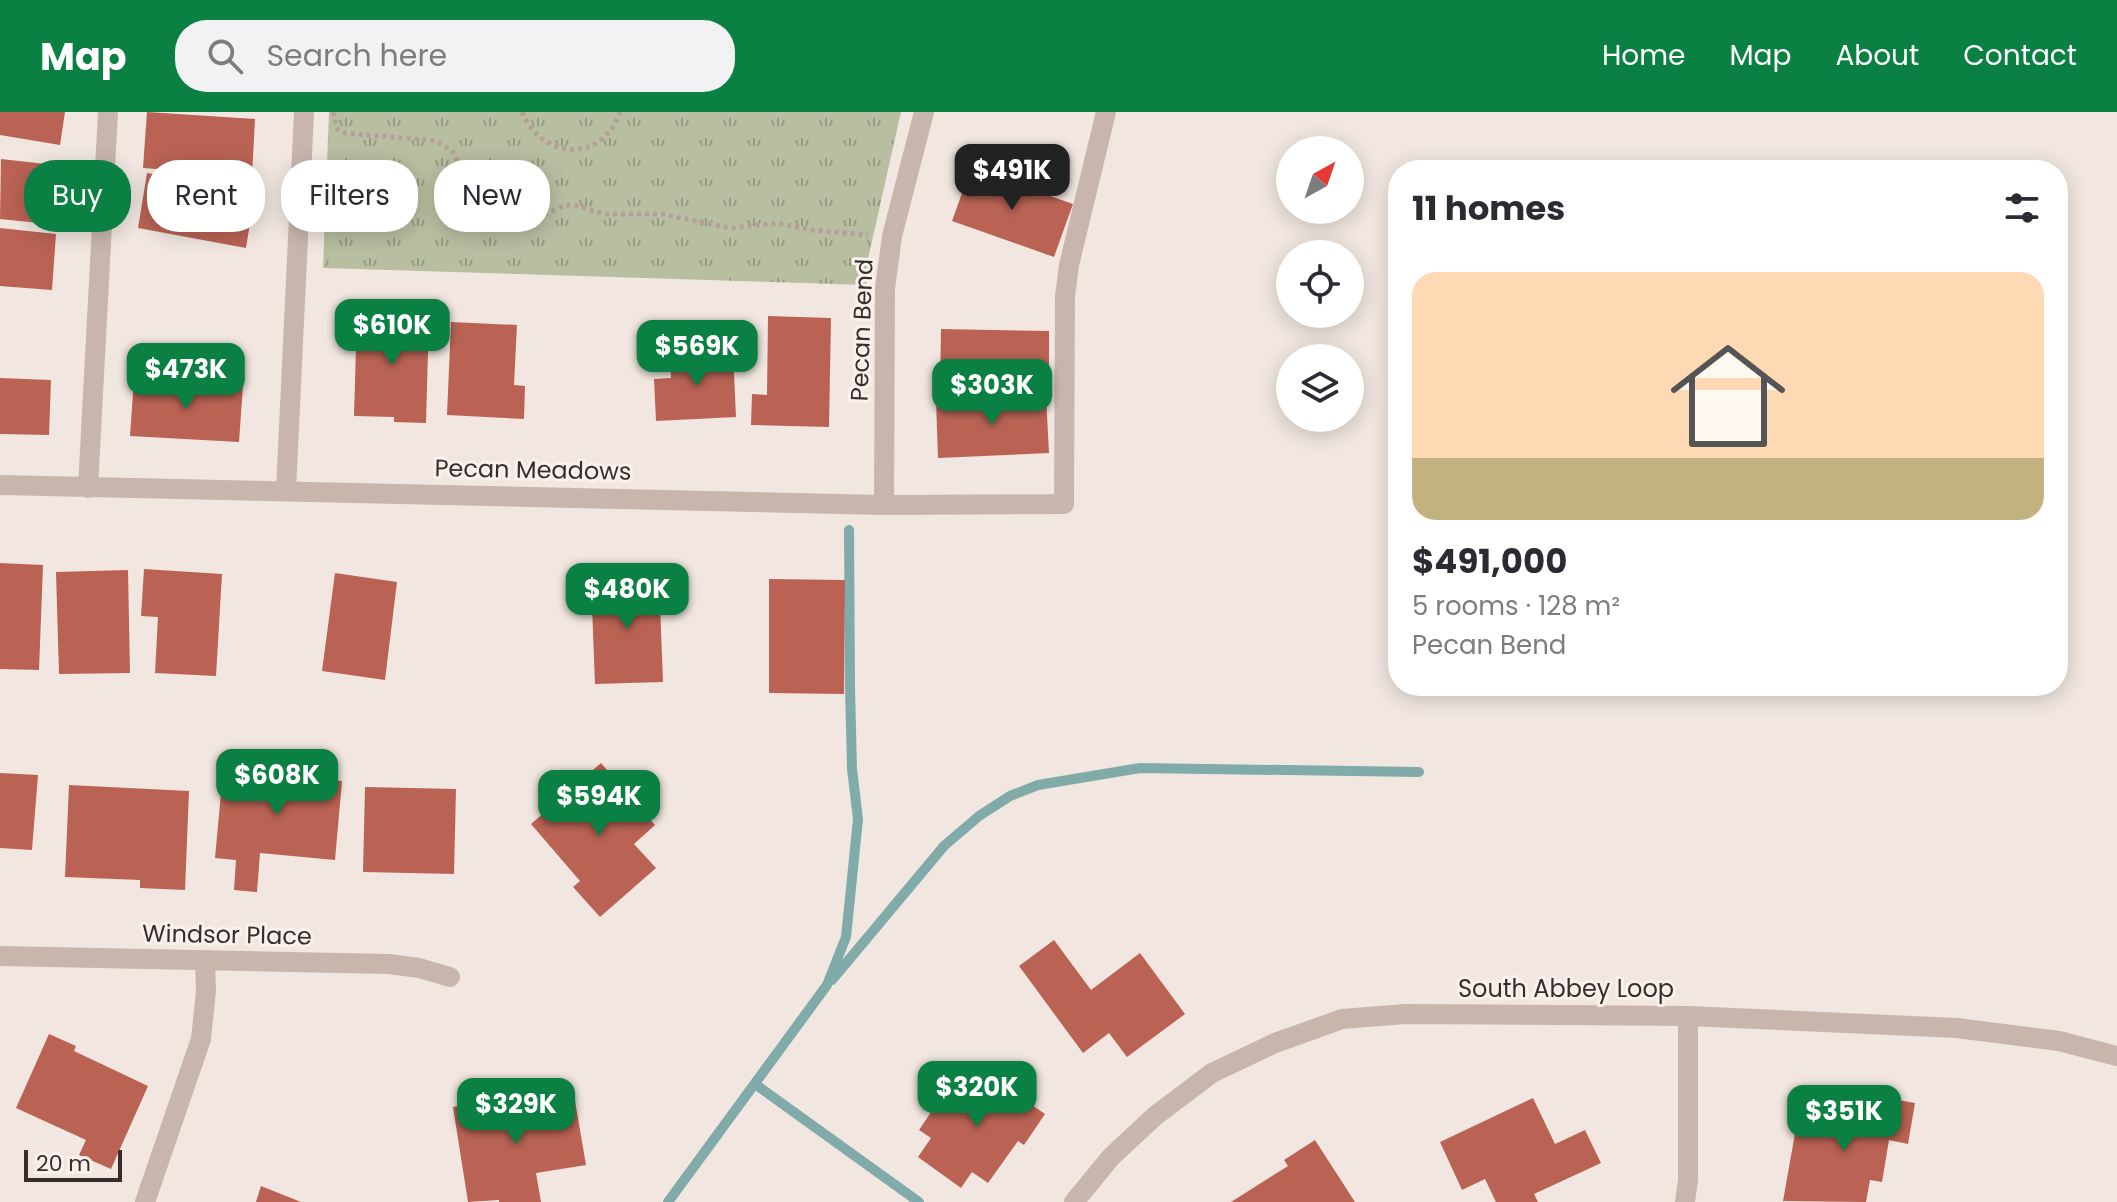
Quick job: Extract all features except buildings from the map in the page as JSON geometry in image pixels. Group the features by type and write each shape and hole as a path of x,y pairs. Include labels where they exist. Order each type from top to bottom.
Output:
{"street":[{"path":"88,488 108,112"},
{"path":"286,490 304,112"},
{"name":"Pecan Bend","path":"884,505 885,289 892,236 924,112"},
{"name":"Pecan Meadows","path":"0,485 884,505 1064,504 1065,296 1069,265 1106,112"},
{"name":"Windsor Place","path":"0,956 389,964 450,977"},
{"path":"145,1202 201,1039 206,991 205,961"},
{"name":"South Abbey Loop","path":"1074,1202 1111,1157 1155,1116 1212,1073 1275,1043 1342,1019 1405,1014 1688,1016 1957,1028 2059,1041 2117,1056"},
{"path":"1685,1202 1688,1180 1688,1016"}],"path":[{"path":"333,112 338,130 345,133 437,141 446,146 454,153 459,165 460,195 474,215 488,220 523,223 566,205 604,214 662,214 731,228 778,223 812,230 868,235"},
{"path":"522,112 530,129 542,141 557,148 574,150 591,146 605,137 616,124 620,112"}],"green space":[{"path":"329,112 901,112 868,259 867,285 323,268 324,232 418,232 418,160 327,160"}],"waterway":[{"path":"668,1202 827,985 846,937 858,819 852,769 849,530"},
{"path":"832,980 944,846 979,816 1010,796 1038,785 1140,768 1419,772"},
{"path":"755,1084 919,1202"}]}
